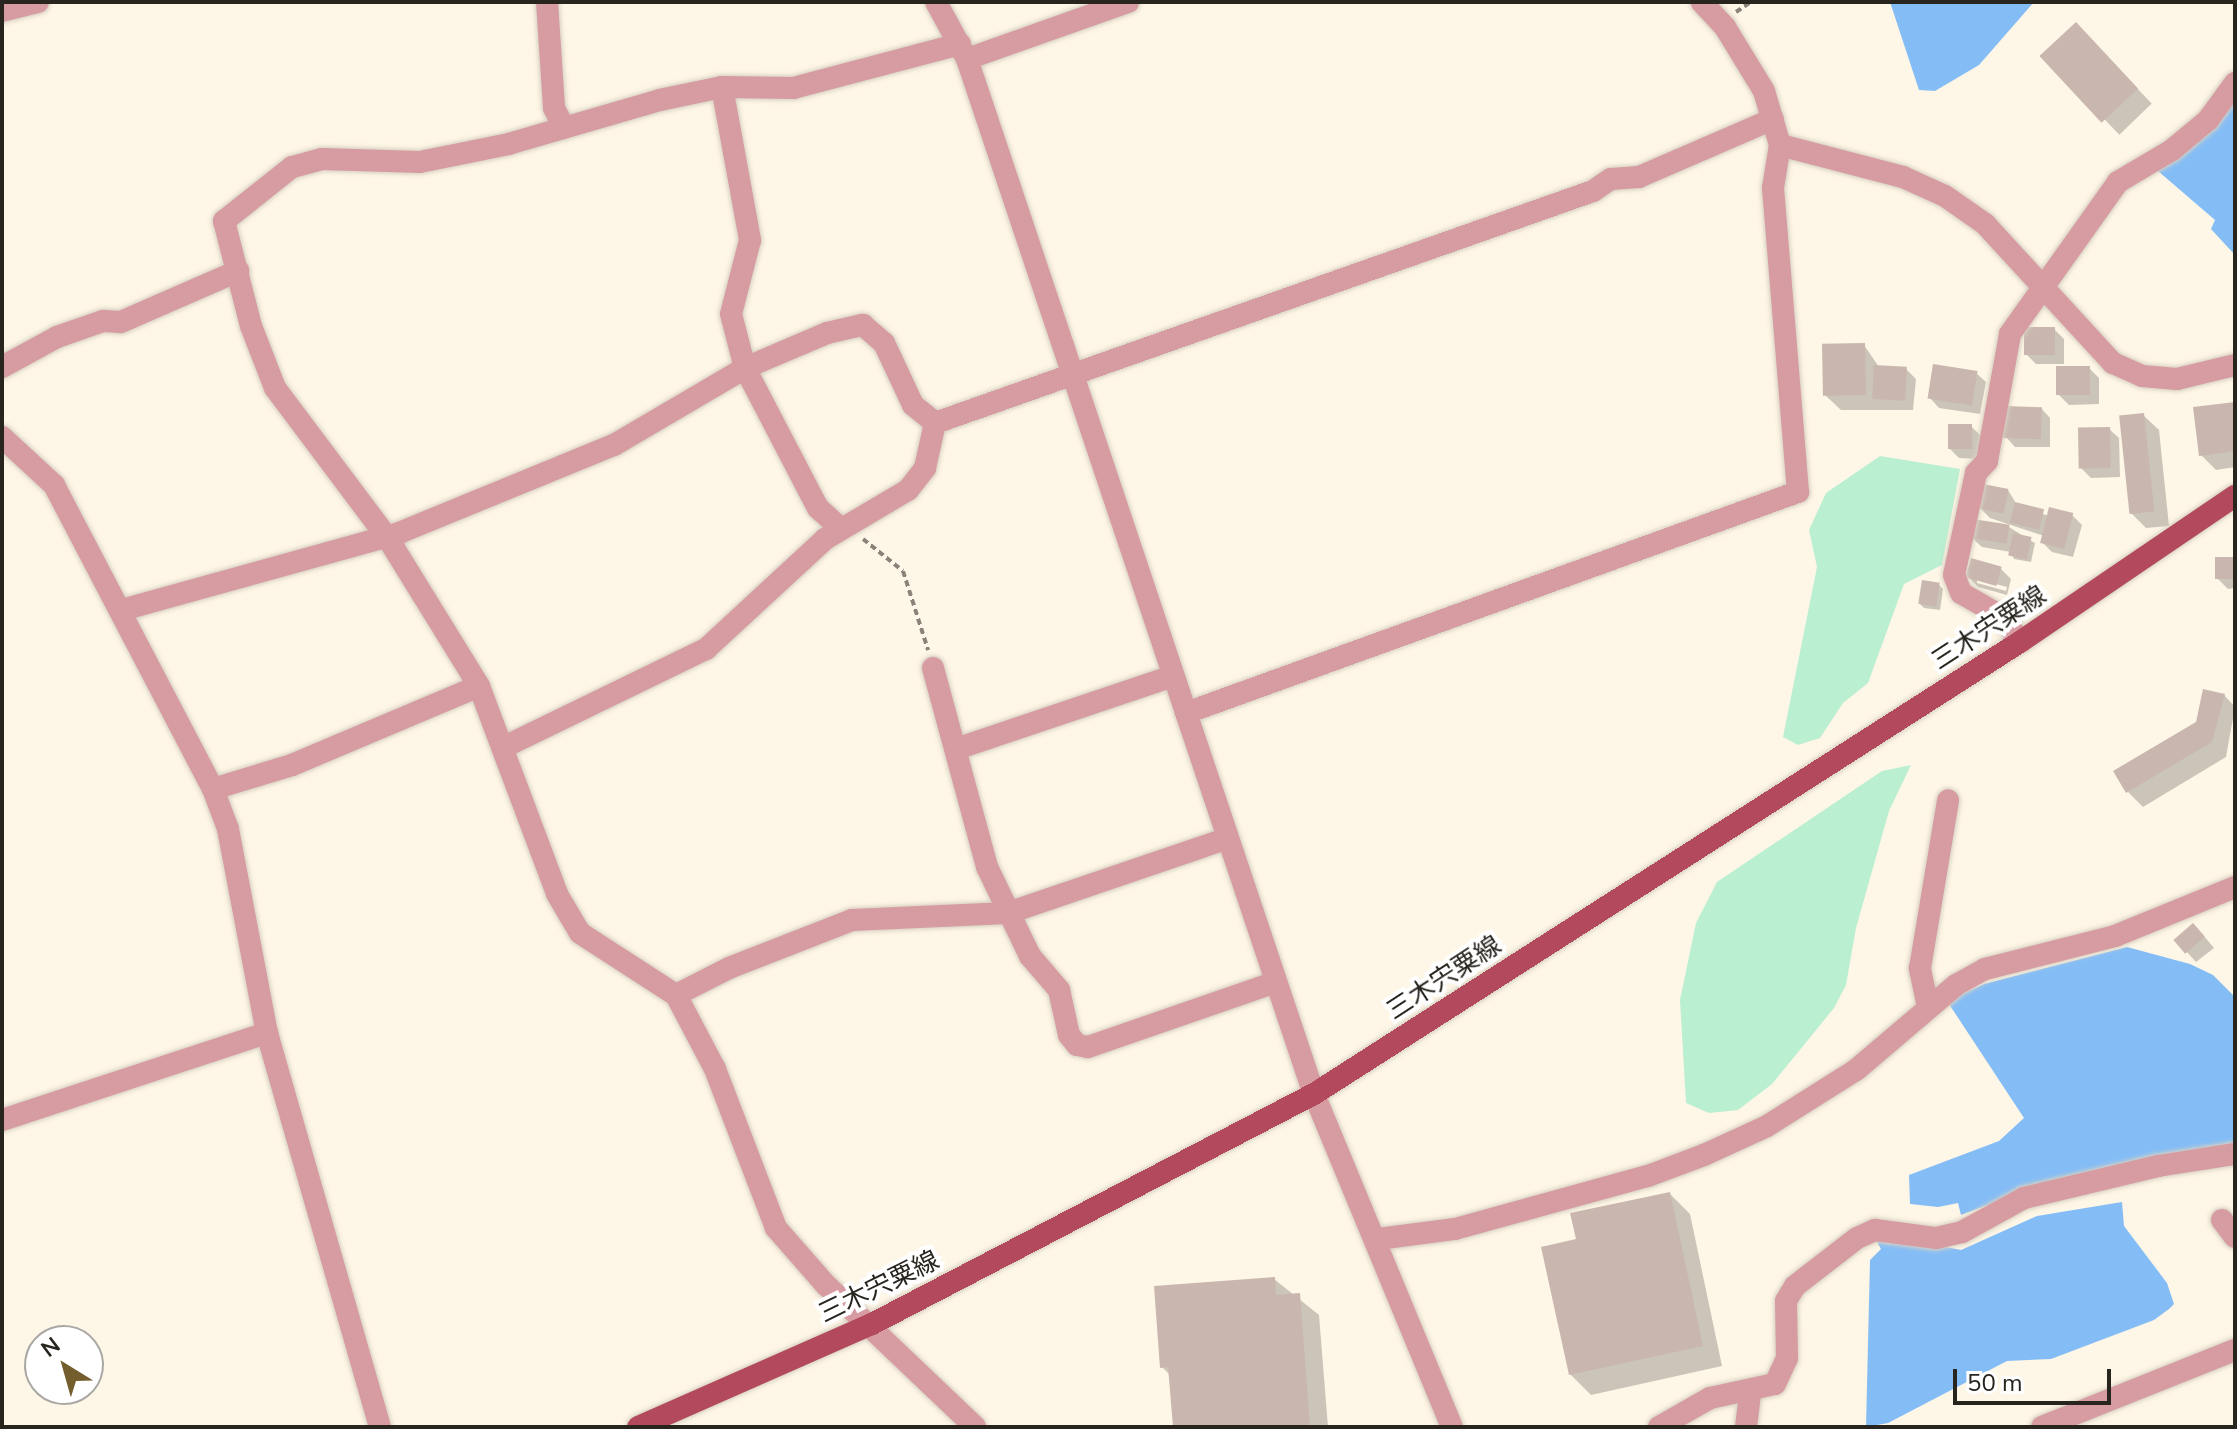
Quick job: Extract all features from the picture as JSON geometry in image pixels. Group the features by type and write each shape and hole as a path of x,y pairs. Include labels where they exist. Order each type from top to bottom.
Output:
{"main road":[{"name":"三木宍粟線","path":"638,1427 872,1324 1314,1094 2020,642 2235,496"}],"street":[{"path":"2,11 38,2"},
{"path":"547,2 554,108 564,128"},
{"path":"936,2 963,52 1314,1094 1378,1239 1452,1427"},
{"path":"975,1427 872,1324 825,1284 776,1228 715,1069 676,995 580,933 557,894 479,686 387,537 275,388 251,326 224,221 292,167 322,159 420,162 722,87 794,88 963,52 1128,2"},
{"path":"1186,713 1798,492 1773,188 1780,145 1764,91 1725,27 1702,2"},
{"path":"2020,642 2003,617 1961,593 1954,575 1976,473 1987,461 2010,334 2040,287 2118,182 2172,150 2208,120 2235,83"},
{"path":"722,87 750,240 731,314 745,368 818,508 840,528"},
{"path":"935,423 1074,378 1593,191 1611,179 1639,177 1773,119"},
{"path":"1780,145 1903,177 1945,196 1985,224 2105,356 2142,376 2177,379 2235,365"},
{"path":"2,367 57,337 103,321 121,322 238,271"},
{"path":"122,610 387,537 614,445 745,368 827,333 863,325 884,343 913,405 935,423"},
{"path":"504,747 706,649 840,528 908,490 925,468 935,423"},
{"path":"2,437 54,485 213,789 228,829 267,1033 380,1427"},
{"path":"933,668 987,867 1030,956 1059,990 1077,1045 1088,1047 1276,982"},
{"path":"956,749 1173,676"},
{"path":"213,789 292,765 479,686"},
{"path":"1928,1007 1920,968 1948,800"},
{"path":"676,995 729,968 852,920 1008,913 1228,838"},
{"path":"1378,1239 1455,1229 1648,1176 1704,1155 1767,1126 1856,1070 1928,1007 1985,969 2115,936 2231,895"},
{"path":"2,1120 267,1033"},
{"path":"1659,1427 1710,1398 1750,1393 1775,1384 1787,1358 1786,1301 1795,1286 1857,1238 1875,1230 1949,1235 1993,1218 2024,1198 2158,1166 2235,1154"},
{"path":"2042,1427 2235,1350"},
{"path":"1746,1427 1750,1393"}],"path":[{"path":"840,528 882,549 903,571 933,668"}],"green space":[{"path":"1880,456 1960,469 1942,565 1904,584 1868,683 1843,703 1820,738 1798,745 1783,737 1817,567 1809,530 1826,493"},
{"path":"1911,765 1889,811 1856,928 1846,985 1834,1008 1772,1084 1738,1110 1709,1113 1686,1103 1680,1000 1696,923 1717,882 1882,771"}],"water":[{"path":"1890,2 2034,2 1979,65 1935,91 1919,90"},
{"path":"2235,102 2235,255 2211,229 2215,220 2158,171 2209,133"},
{"path":"2127,947 2190,964 2213,975 2235,997 2235,1152 2033,1188 1961,1215 1958,1203 1938,1207 1910,1204 1909,1175 1999,1141 2024,1118 1947,1001 1984,984"},
{"path":"2122,1202 2124,1226 2167,1283 2174,1304 2169,1309 2154,1320 2051,1359 2007,1361 1888,1423 1866,1427 1870,1260 1881,1249 1876,1240 1889,1244 1895,1237 1961,1250 2037,1216"}],"building":[{"path":"2076,22 2138,89 2101,123 2039,56"},
{"path":"2024,327 2055,327 2055,355 2024,355"},
{"path":"1865,343 1866,395 1823,396 1822,344"},
{"path":"1933,364 1977,371 1972,406 1928,399"},
{"path":"1874,365 1907,367 1905,401 1872,399"},
{"path":"2056,366 2090,366 2090,395 2056,395"},
{"path":"2235,402 2235,451 2199,456 2193,407"},
{"path":"2004,406 2042,407 2041,439 2003,438"},
{"path":"2144,413 2154,511 2129,514 2119,416"},
{"path":"1948,424 1972,424 1972,449 1948,449"},
{"path":"2110,427 2111,468 2079,469 2078,428"},
{"path":"1983,484 2009,489 2004,514 1978,509"},
{"path":"2015,502 2044,509 2039,530 2010,522"},
{"path":"2049,507 2073,513 2064,549 2040,543"},
{"path":"1973,519 2010,525 2007,544 1970,538"},
{"path":"2013,533 2032,537 2027,559 2008,555"},
{"path":"2215,557 2235,557 2235,579 2215,579"},
{"path":"1971,558 2002,567 1996,586 1965,577"},
{"path":"1922,580 1940,583 1936,607 1918,604"},
{"path":"2203,689 2225,694 2212,742 2126,793 2113,771 2196,722"},
{"path":"2193,923 2205,937 2185,954 2173,940"},
{"path":"1670,1192 1703,1346 1569,1375 1541,1247 1576,1239 1570,1213"},
{"path":"1275,1277 1276,1295 1300,1293 1310,1427 1173,1427 1168,1367 1160,1368 1154,1286"}]}
